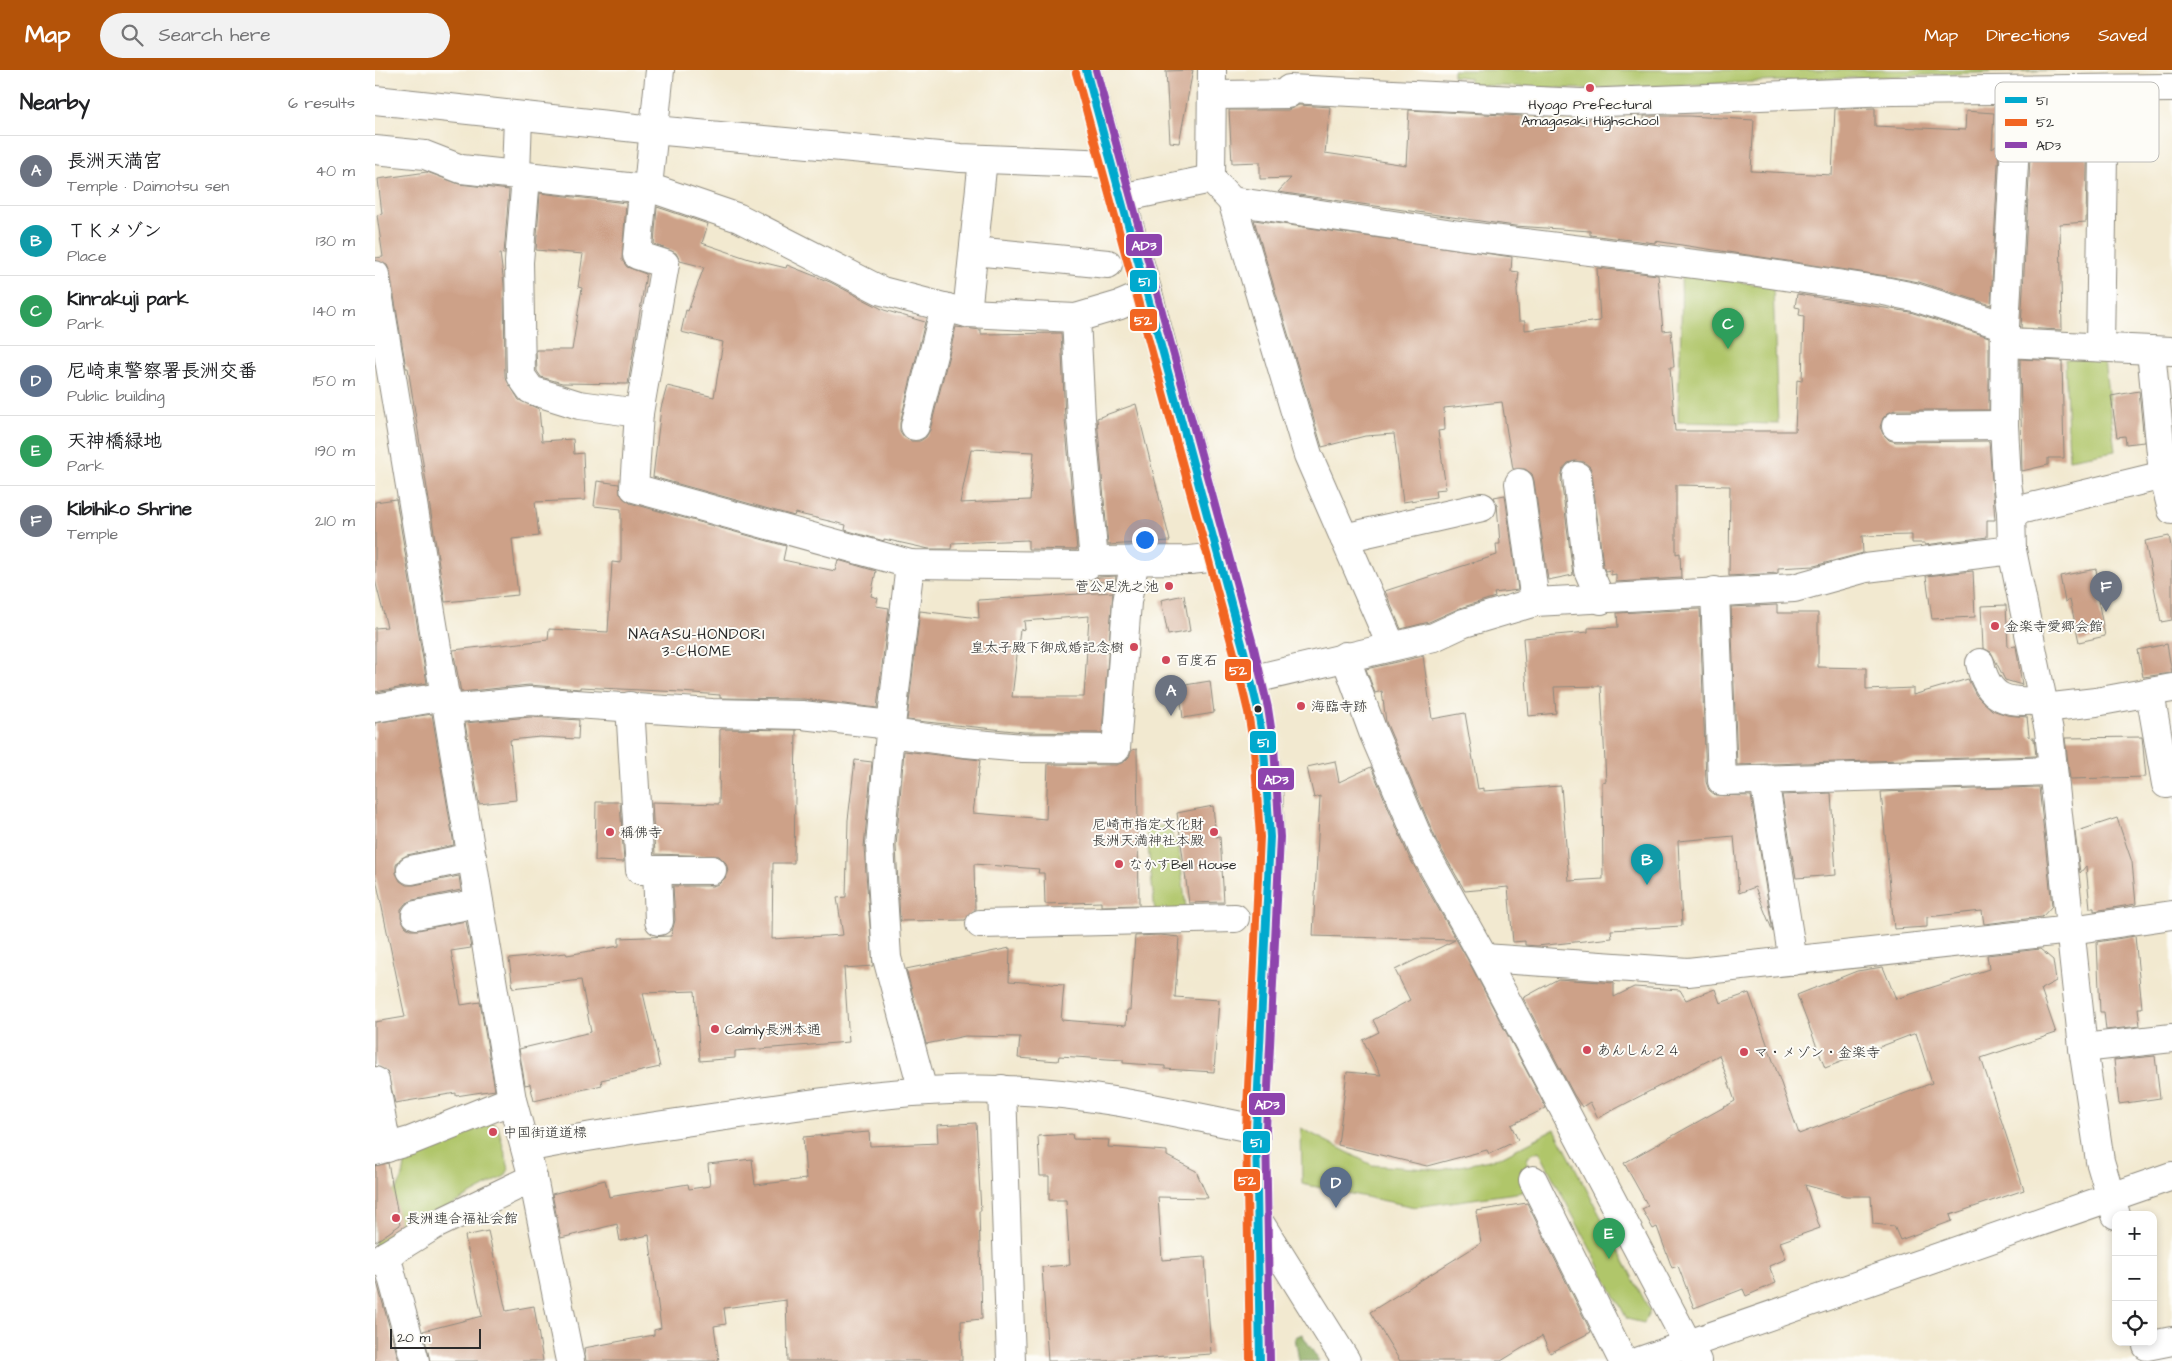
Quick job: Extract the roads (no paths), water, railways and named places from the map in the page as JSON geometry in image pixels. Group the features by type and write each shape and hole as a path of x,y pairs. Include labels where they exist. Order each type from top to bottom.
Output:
{"street":[{"path":"660,70 647,188 643,193 637,255 665,264 639,413 634,488 910,564 1086,566 1094,561 1219,557"},
{"path":"1085,70 1148,293 1219,557 1258,710 1266,766 1270,837 1256,1129 1260,1361"},
{"path":"1391,645 1308,455 1232,201 1211,179 1213,82 1288,94 1289,89 1581,103 1995,88"},
{"path":"2159,88 2172,88"},
{"path":"375,100 654,130 983,159 1112,164"},
{"path":"519,116 521,176 519,262 521,376 531,390 579,405 639,413"},
{"path":"375,150 425,155 461,169 647,188 712,207 739,218 882,292 956,310 1076,318 1120,305 1148,293"},
{"path":"915,426 956,310 974,251 983,159"},
{"path":"2014,162 2005,334 2004,425 2012,550 2043,704 2053,771 2083,1048 2100,1161 2113,1207"},
{"path":"2100,347 2103,162"},
{"path":"1121,198 1211,179"},
{"path":"1232,201 1460,235 1751,271 1883,291 1914,297 2005,334 2100,347 2161,351 2172,510"},
{"path":"974,251 1109,264"},
{"path":"375,275 393,396 447,701 512,1100 533,1178 570,1361"},
{"path":"1076,318 1081,418 1094,561"},
{"path":"1896,426 2004,425"},
{"path":"2011,512 2168,473"},
{"path":"1577,476 1589,570 1601,600"},
{"path":"1519,483 1535,602"},
{"path":"1344,538 1482,507"},
{"path":"1250,680 1391,645 1434,637 1464,624 1535,602 1601,600 1715,591 1794,588 1866,568 2012,550"},
{"path":"375,708 447,701 459,708 530,701 630,706 712,713 802,715 891,729 965,744 1023,748 1116,749 1127,602 1135,560"},
{"path":"910,564 880,846 887,958 899,1010 912,1043 923,1091"},
{"path":"1715,591 1722,781 2053,771"},
{"path":"1345,656 1373,732 1423,849 1484,958 1692,1352"},
{"path":"1980,664 1983,677 1991,689 2003,699 2020,702 2043,704 2096,702 2161,690 2166,784 2172,783"},
{"path":"630,706 640,870 712,870"},
{"path":"1764,779 1793,961"},
{"path":"411,870 472,857"},
{"path":"657,870 659,921"},
{"path":"416,915 479,903"},
{"path":"1484,958 1688,972 2071,930 2172,915"},
{"path":"979,924 1235,918"},
{"path":"2083,1048 2172,1038"},
{"path":"375,1081 381,1150 512,1100"},
{"path":"526,1148 597,1134 813,1103 923,1091 1002,1090 1066,1094 1123,1102 1256,1129"},
{"path":"1002,1090 1011,1361"},
{"path":"1640,1361 1692,1352 2113,1207 2172,1176"},
{"path":"415,1361 380,1259 433,1226 533,1178"},
{"path":"1533,1180 1623,1361"},
{"path":"1258,1220 1345,1361"}],"place":[{"name":"Hyogo Prefectural Amagasaki Highschool","path":"1590,88"},
{"name":"Kinrakuji park","path":"1728,349"},
{"name":"菅公足洗之池","path":"1169,586"},
{"name":"Kibihiko Shrine","path":"2106,612"},
{"name":"金楽寺愛郷会館","path":"1995,626"},
{"name":"皇太子殿下御成婚記念樹","path":"1134,647"},
{"name":"百度石","path":"1166,660"},
{"name":"海臨寺跡","path":"1301,706"},
{"name":"長洲天満宮","path":"1171,716"},
{"name":"稱佛寺","path":"610,832"},
{"name":"尼崎市指定文化財 長洲天満神社本殿","path":"1214,832"},
{"name":"なかすBell House","path":"1119,864"},
{"name":"ＴＫメゾン","path":"1647,885"},
{"name":"Calmly長洲本通","path":"715,1029"},
{"name":"あんしん２４","path":"1587,1050"},
{"name":"マ・メゾン・金楽寺","path":"1744,1052"},
{"name":"中国街道道標","path":"493,1132"},
{"name":"尼崎東警察署長洲交番","path":"1336,1208"},
{"name":"長洲連合福祉会館","path":"396,1218"},
{"name":"天神橋緑地","path":"1609,1259"}],"district":[{"name":"NAGASU-HONDORI 3-CHOME","path":"697,642"}]}
